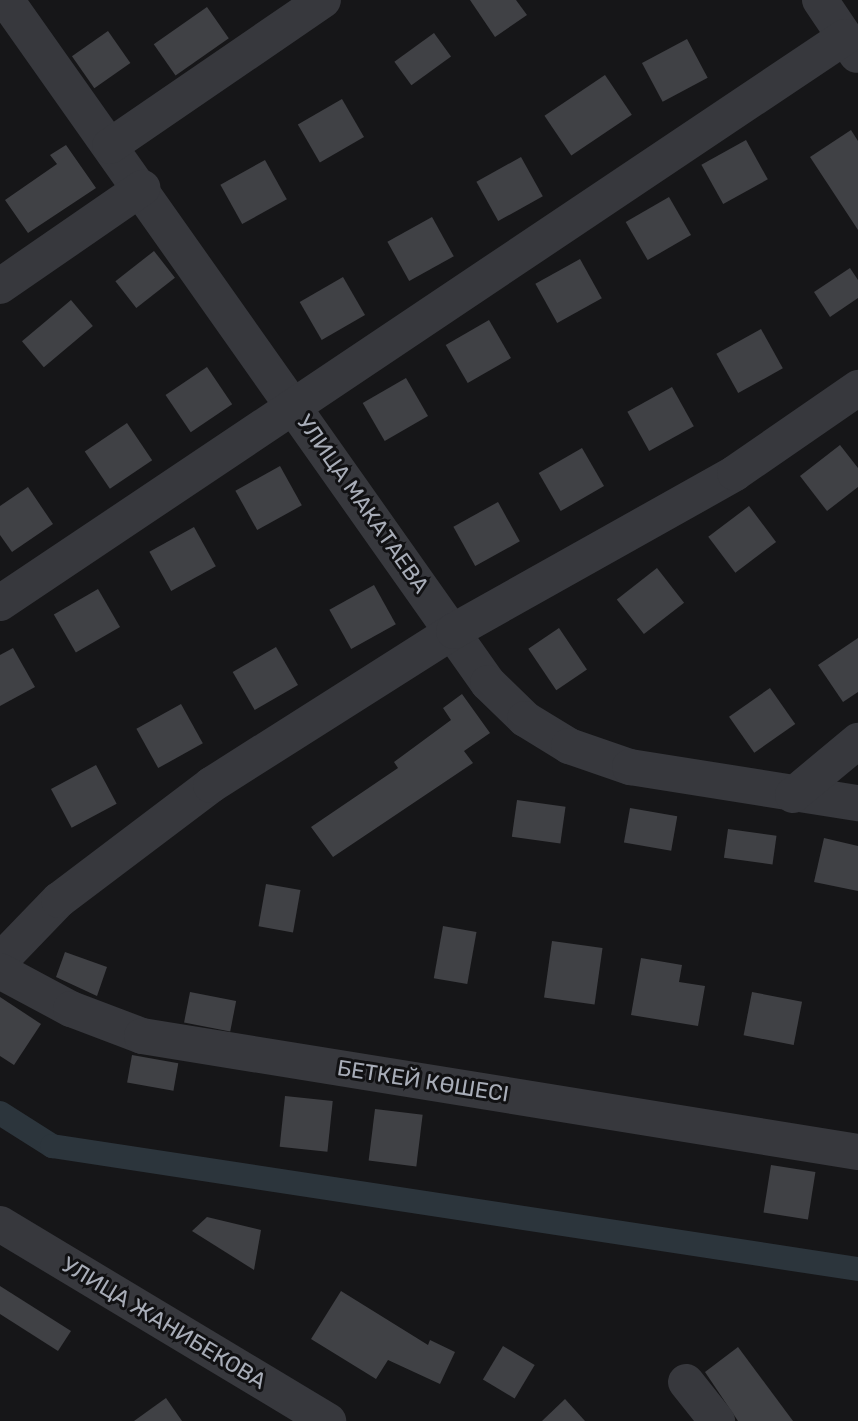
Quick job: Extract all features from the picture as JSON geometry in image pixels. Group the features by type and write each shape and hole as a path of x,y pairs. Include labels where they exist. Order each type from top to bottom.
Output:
{"street":[{"name":"УЛИЦА МАКАТАЕВА","path":"6,0 142,188 488,683 525,719 569,746 630,767 858,803"},
{"path":"0,603 293,405 852,46 820,0"},
{"path":"110,146 301,6"},
{"path":"0,286 142,188"},
{"path":"0,961 59,900 117,852 211,785 454,631 735,473 858,388"},
{"path":"793,795 858,741"},
{"name":"БЕТКЕЙ КӨШЕСІ","path":"0,971 71,1009 142,1036 858,1152"},
{"name":"УЛИЦА ЖАНИБЕКОВА","path":"0,1224 299,1415"},
{"path":"686,1382 717,1421"}],"building":[{"path":"470,0 516,0 527,15 495,37"},
{"path":"207,7 229,38 176,75 154,44"},
{"path":"108,31 130,63 94,88 72,56"},
{"path":"434,33 451,56 411,85 394,62"},
{"path":"687,39 708,78 663,102 642,63"},
{"path":"605,75 632,115 571,156 544,116"},
{"path":"342,99 364,137 320,163 298,124"},
{"path":"851,130 858,141 858,230 810,157"},
{"path":"746,140 768,179 723,204 701,165"},
{"path":"66,145 96,188 28,233 5,200 57,164 50,155"},
{"path":"521,157 543,196 498,221 476,182"},
{"path":"265,160 287,199 242,224 220,185"},
{"path":"669,197 691,235 648,260 626,222"},
{"path":"432,217 454,256 409,281 387,242"},
{"path":"154,251 175,278 136,308 115,281"},
{"path":"580,259 602,298 557,323 535,284"},
{"path":"850,268 858,280 858,298 830,317 814,292"},
{"path":"343,277 365,315 322,340 300,302"},
{"path":"71,300 93,326 44,367 22,341"},
{"path":"489,320 511,358 468,383 446,345"},
{"path":"761,329 783,368 738,393 716,354"},
{"path":"207,367 232,404 191,432 166,395"},
{"path":"406,378 428,416 385,441 363,403"},
{"path":"672,387 694,426 649,451 627,412"},
{"path":"127,423 152,460 110,489 85,452"},
{"path":"840,445 858,468 858,487 827,511 800,476"},
{"path":"582,448 604,486 561,511 539,473"},
{"path":"280,466 302,505 257,530 235,491"},
{"path":"28,487 53,524 12,552 0,535 0,506"},
{"path":"498,502 520,541 475,566 453,527"},
{"path":"749,506 776,542 735,573 708,537"},
{"path":"194,527 216,566 171,591 149,552"},
{"path":"657,568 684,603 644,634 617,599"},
{"path":"374,585 396,624 351,649 329,610"},
{"path":"98,589 120,627 76,653 54,614"},
{"path":"559,628 587,669 556,690 528,649"},
{"path":"858,638 858,692 843,702 818,665"},
{"path":"276,647 298,685 255,710 233,672"},
{"path":"13,648 35,687 0,706 0,655"},
{"path":"770,688 795,724 754,753 729,717"},
{"path":"462,694 490,733 464,751 473,763 333,857 311,827 398,768 394,762 451,720 443,708"},
{"path":"181,704 203,743 158,768 136,729"},
{"path":"96,765 117,804 72,828 51,789"},
{"path":"517,800 566,807 560,843 512,837"},
{"path":"630,808 677,816 671,851 624,842"},
{"path":"728,829 777,836 772,865 724,858"},
{"path":"824,838 858,846 858,891 814,882"},
{"path":"266,884 300,890 293,932 259,926"},
{"path":"443,926 476,932 467,984 434,978"},
{"path":"552,941 603,948 595,1005 544,997"},
{"path":"65,952 107,967 97,996 56,977"},
{"path":"641,958 682,965 679,982 705,986 698,1026 631,1015"},
{"path":"190,992 236,1001 230,1031 184,1022"},
{"path":"752,992 802,1002 794,1045 744,1035"},
{"path":"0,997 41,1024 14,1065 0,1056"},
{"path":"132,1055 178,1063 173,1091 127,1083"},
{"path":"285,1096 333,1101 327,1152 280,1147"},
{"path":"375,1109 423,1115 416,1166 369,1161"},
{"path":"771,1165 815,1172 808,1219 763,1212"},
{"path":"207,1217 261,1230 254,1270 192,1231"},
{"path":"0,1286 71,1331 58,1351 0,1314"},
{"path":"341,1291 428,1345 430,1340 455,1352 440,1384 388,1360 376,1379 311,1339"},
{"path":"503,1346 535,1365 515,1398 483,1379"},
{"path":"738,1347 793,1421 738,1421 705,1372"},
{"path":"166,1398 182,1421 134,1421"},
{"path":"565,1399 585,1421 542,1421"}],"waterway":[{"path":"0,1113 52,1146 858,1269"}]}
